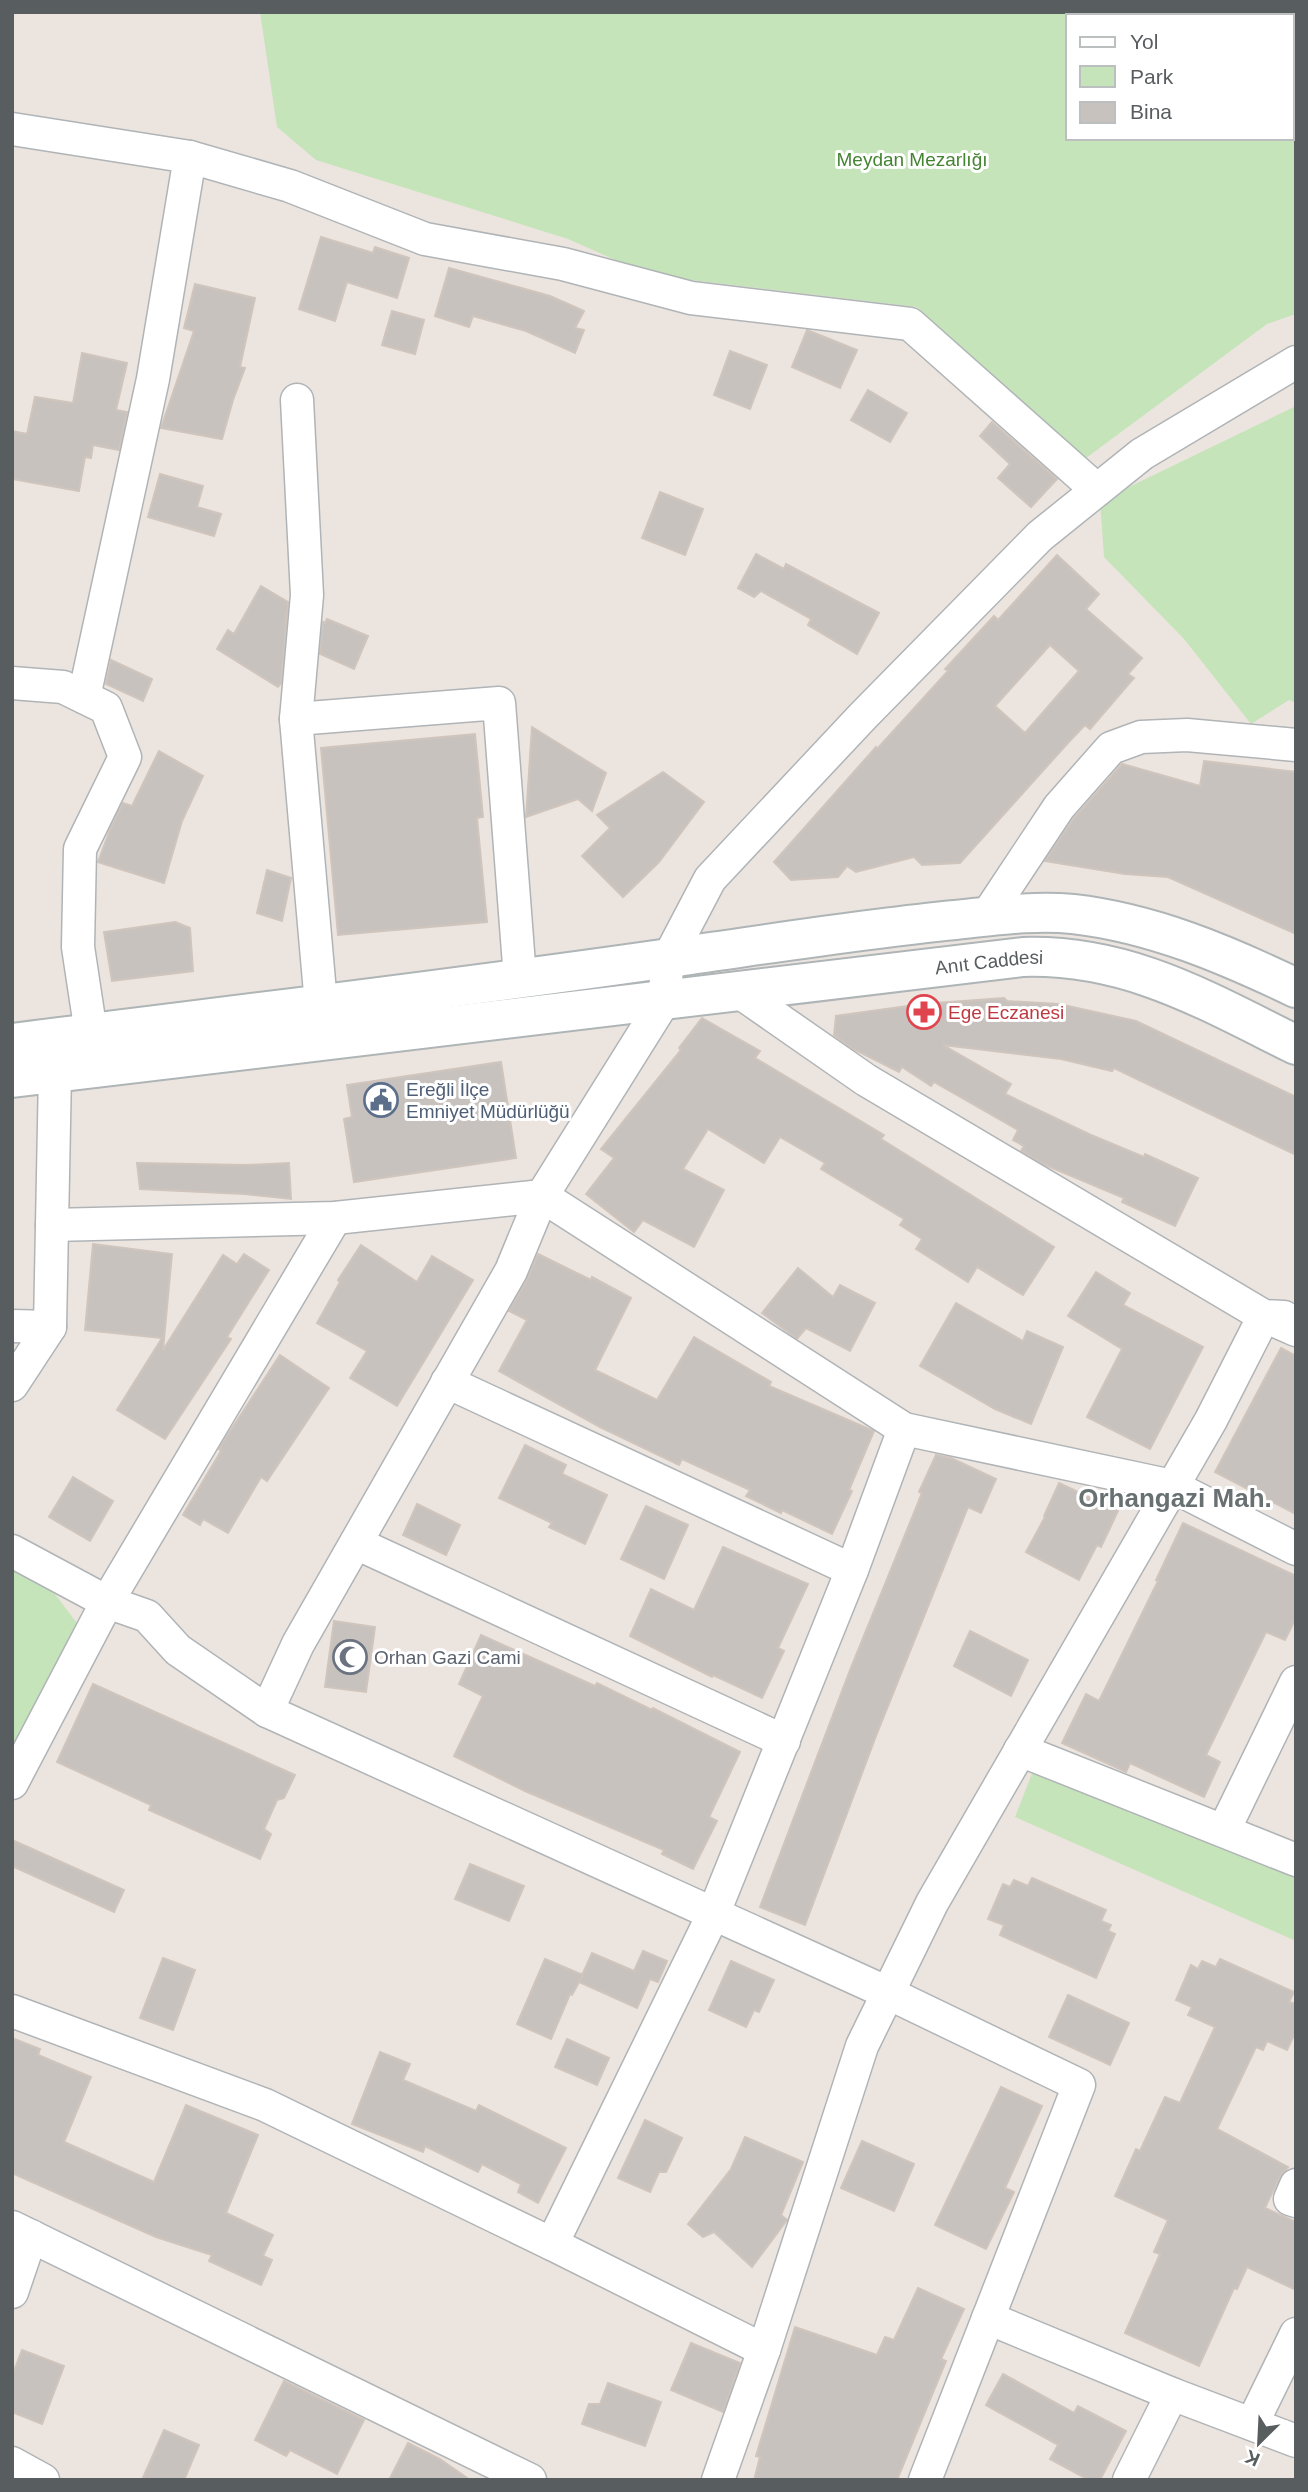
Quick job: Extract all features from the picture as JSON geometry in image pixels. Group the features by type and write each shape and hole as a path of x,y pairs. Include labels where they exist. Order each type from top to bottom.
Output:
{"main road":[{"path":"12,1043 520,978 900,925 1030,913 1072,914 1119,922 1179,938 1296,988"},
{"name":"Anıt Caddesi","path":"12,1078 1023,957 1057,956 1097,962 1175,985 1296,1045"}],"street":[{"path":"12,129 190,157 290,186 425,239 563,264 691,298 910,324 1097,490"},
{"path":"84,697 153,379 190,157"},
{"path":"267,1711 298,1644 511,1271 542,1196 664,1001 668,958 710,880 863,716 1040,536 1142,454 1285,366 1296,362"},
{"path":"297,400 307,594 296,719 321,1004"},
{"path":"12,683 63,687 106,708 125,757 80,849 78,947 91,1033"},
{"path":"296,719 499,703 520,978"},
{"path":"986,917 1059,807 1111,748 1141,737 1187,735 1296,745"},
{"path":"738,991 866,1080 1264,1315 1296,1330"},
{"path":"12,1385 50,1327 55,1073"},
{"path":"52,1225 335,1218 542,1196 904,1429 1172,1486 1296,1549"},
{"path":"12,1783 107,1602 335,1218"},
{"path":"1264,1315 1296,1318"},
{"path":"718,2480 764,2350 862,2046 932,1903 1210,1420 1264,1315"},
{"path":"12,1326 50,1327"},
{"path":"447,1382 852,1570"},
{"path":"552,2244 713,1915 852,1570 904,1429"},
{"path":"356,1544 784,1741"},
{"path":"12,1551 107,1602 147,1616 178,1650 267,1711 888,1993 1079,2085 925,2480"},
{"path":"1224,1830 1296,1682"},
{"path":"1020,1751 1296,1860"},
{"path":"12,2011 265,2105 764,2350"},
{"path":"1296,2185 1290,2199 1296,2201"},
{"path":"12,2292 22,2232 530,2480"},
{"path":"988,2318 1171,2394 1296,2441"},
{"path":"1252,2424 1296,2334"},
{"path":"1129,2480 1171,2394"},
{"path":"12,2463 43,2480"}],"green space":[{"name":"Meydan Mezarlığı","path":"260,12 1296,12 1296,314 1267,324 1082,461 917,307 649,275 568,239 316,160 277,127"},
{"path":"1296,406 1296,703 1289,700 1251,724 1184,639 1104,557 1100,501"},
{"path":"12,1567 41,1576 77,1623 12,1761"},
{"path":"1033,1771 1296,1874 1296,1941 1015,1817"}],"building":[{"path":"321,237 373,253 375,247 409,258 397,298 347,282 335,321 299,309"},
{"path":"449,268 550,296 584,311 575,328 584,330 575,353 526,331 473,316 469,327 435,316"},
{"path":"195,284 255,298 240,367 245,368 222,439 161,428 194,331 184,328"},
{"path":"392,311 424,320 415,354 382,345"},
{"path":"807,330 857,350 840,388 792,367"},
{"path":"730,351 767,365 750,409 714,395"},
{"path":"82,353 127,363 116,410 127,412 119,450 93,445 91,458 85,457 79,491 12,479 12,431 27,434 35,397 73,403"},
{"path":"868,390 907,413 890,442 851,420"},
{"path":"992,422 1057,479 1031,507 998,478 1010,464 980,436"},
{"path":"160,474 203,486 197,507 221,514 214,536 148,517"},
{"path":"660,492 703,509 685,555 642,538"},
{"path":"756,554 784,569 786,564 879,613 857,654 808,625 811,619 761,591 754,597 738,588"},
{"path":"1057,555 1099,594 1086,609 1142,658 1128,674 1134,678 1090,729 1085,725 960,863 922,865 914,857 856,872 847,866 838,877 791,880 774,862 948,671 945,669 994,616 998,620","holes":["1050,645 1079,671 1025,733 995,706"]},
{"path":"261,586 288,602 281,683 278,687 217,649 228,630 234,634"},
{"path":"327,619 368,636 354,669 320,654 323,622"},
{"path":"111,660 152,679 143,701 106,684"},
{"path":"532,727 606,773 592,811 578,799 526,817"},
{"path":"475,734 483,817 477,818 487,922 338,935 321,748"},
{"path":"159,751 203,776 182,821 164,883 98,862 123,803 132,806"},
{"path":"1204,761 1296,772 1296,934 1168,877 1125,874 1045,861 1074,818 1122,764 1200,786"},
{"path":"663,772 704,802 659,862 623,897 582,856 610,828 597,815"},
{"path":"267,870 291,878 282,921 257,913"},
{"path":"175,922 190,928 193,971 112,981 104,932"},
{"path":"1004,998 1007,1001 1059,1004 1136,1021 1296,1097 1296,1155 1114,1068 1112,1071 1061,1059 943,1045 1011,1084 1005,1094 1091,1135 1144,1157 1145,1154 1198,1178 1175,1226 1122,1202 1124,1198 1043,1164 1021,1151 1024,1146 1013,1140 1018,1130 934,1082 931,1086 902,1067 899,1072 853,1049 834,1035 836,1016 922,1004"},
{"path":"702,1018 760,1051 755,1058 884,1135 881,1139 1054,1247 1023,1295 977,1267 968,1282 916,1249 922,1239 900,1225 904,1219 821,1169 825,1163 780,1137 764,1163 708,1129 683,1169 724,1190 694,1247 643,1220 634,1232 586,1194 614,1158 601,1149 681,1050 679,1048"},
{"path":"501,1062 516,1158 354,1182 344,1119 352,1117 347,1085"},
{"path":"137,1163 289,1163 291,1199 140,1189"},
{"path":"93,1244 172,1254 163,1350 223,1255 237,1264 244,1254 269,1270 227,1337 231,1339 165,1439 117,1410 162,1338 85,1330"},
{"path":"361,1245 417,1282 432,1256 473,1280 397,1406 350,1378 367,1351 317,1323 340,1282 338,1280"},
{"path":"538,1254 591,1280 592,1277 631,1298 595,1370 657,1400 694,1337 771,1382 769,1386 874,1431 849,1490 852,1491 832,1534 746,1496 750,1490 682,1459 679,1465 600,1427 499,1371 527,1320 509,1311"},
{"path":"798,1268 833,1297 840,1285 875,1303 850,1351 806,1328 797,1339 762,1313"},
{"path":"1096,1272 1130,1293 1123,1305 1203,1347 1150,1449 1087,1417 1122,1349 1068,1316"},
{"path":"956,1303 1023,1341 1027,1331 1063,1347 1031,1424 995,1409 920,1366"},
{"path":"1281,1348 1296,1356 1296,1514 1215,1472"},
{"path":"280,1355 329,1388 267,1481 261,1477 228,1533 203,1519 200,1525 183,1515 221,1451 219,1449"},
{"path":"525,1445 566,1465 562,1474 607,1495 585,1544 549,1527 552,1523 499,1498"},
{"path":"936,1455 951,1458 996,1479 981,1513 968,1507 876,1736 805,1925 760,1907 850,1670 922,1493 919,1492"},
{"path":"73,1477 113,1501 90,1541 49,1517"},
{"path":"1059,1483 1118,1511 1101,1547 1097,1545 1079,1580 1026,1552"},
{"path":"417,1504 460,1525 446,1555 403,1535"},
{"path":"646,1506 688,1525 664,1579 621,1559"},
{"path":"1183,1523 1296,1576 1296,1618 1285,1640 1266,1632 1206,1755 1220,1762 1204,1797 1130,1763 1126,1772 1062,1743 1086,1694 1099,1701 1158,1581 1156,1580"},
{"path":"723,1547 808,1584 778,1648 784,1651 762,1698 713,1675 712,1677 630,1636 651,1589 694,1610"},
{"name":"Orhan Gazi Cami","path":"334,1621 375,1627 366,1692 325,1687"},
{"path":"970,1631 1028,1660 1011,1696 954,1666"},
{"path":"481,1635 595,1686 597,1683 652,1710 653,1708 740,1752 709,1817 717,1821 693,1869 662,1854 664,1850 525,1791 454,1756 483,1696 459,1684"},
{"path":"93,1684 295,1775 284,1798 277,1800 264,1829 271,1834 260,1859 149,1810 151,1805 57,1762"},
{"path":"12,1840 124,1890 114,1912 12,1866"},
{"path":"470,1864 524,1886 509,1921 455,1899"},
{"path":"1032,1878 1106,1910 1101,1921 1111,1925 1108,1931 1115,1934 1096,1978 1000,1935 1004,1925 988,1919 1003,1884 1010,1887 1014,1880 1028,1886"},
{"path":"643,1951 667,1961 658,1982 650,1979 637,2008 579,1982 592,1953 634,1971"},
{"path":"163,1958 195,1970 173,2030 140,2018"},
{"path":"545,1959 583,1975 572,1995 570,1994 551,2039 517,2024"},
{"path":"1220,1959 1294,1992 1289,2002 1296,2004 1296,2031 1287,2050 1267,2041 1263,2050 1256,2047 1217,2129 1288,2167 1279,2178 1265,2208 1296,2222 1296,2290 1247,2267 1237,2289 1234,2288 1199,2366 1125,2333 1160,2254 1154,2252 1168,2220 1115,2196 1136,2149 1140,2151 1165,2097 1180,2103 1215,2027 1188,2015 1192,2007 1176,2000 1191,1965 1198,1969 1202,1961 1216,1967"},
{"path":"731,1961 774,1980 759,2012 754,2010 746,2027 709,2010"},
{"path":"1068,1995 1129,2023 1110,2065 1049,2037"},
{"path":"12,2038 40,2049 38,2055 91,2077 64,2142 154,2182 186,2105 258,2135 226,2213 273,2235 263,2256 272,2260 261,2285 209,2261 212,2255 156,2237 12,2173"},
{"path":"567,2039 609,2058 597,2085 555,2067"},
{"path":"380,2052 410,2064 403,2080 476,2111 479,2105 566,2148 538,2203 518,2192 521,2184 482,2164 478,2172 425,2146 423,2152 352,2124"},
{"path":"1001,2087 1042,2106 1005,2188 1014,2192 986,2249 935,2225"},
{"path":"645,2120 682,2138 666,2172 659,2172 650,2192 618,2178"},
{"path":"745,2137 803,2162 781,2215 787,2220 752,2267 714,2232 703,2237 688,2224 731,2169"},
{"path":"862,2141 914,2164 894,2211 841,2188"},
{"path":"918,2288 964,2309 941,2359 946,2361 897,2480 754,2480 760,2457 756,2456 795,2327 877,2355 885,2337 894,2340"},
{"path":"691,2343 740,2363 723,2412 671,2390"},
{"path":"22,2350 64,2366 42,2424 12,2412 12,2376"},
{"path":"1003,2374 1074,2413 1078,2406 1126,2431 1100,2480 1089,2480 1050,2459 1058,2445 986,2405"},
{"path":"284,2381 364,2420 337,2474 290,2450 286,2456 255,2440"},
{"path":"608,2383 661,2402 645,2446 582,2424 589,2404 600,2404"},
{"path":"164,2430 199,2445 184,2480 142,2480"},
{"path":"408,2443 440,2459 470,2480 389,2480"}],"place":[{"name":"Ege Eczanesi","path":"924,1012"},
{"name":"Ereğli İlçe Emniyet Müdürlüğü","path":"381,1100"},
{"name":"Orhan Gazi Cami","path":"350,1657"}],"district":[{"name":"Orhangazi Mah.","path":"1175,1498"}]}
